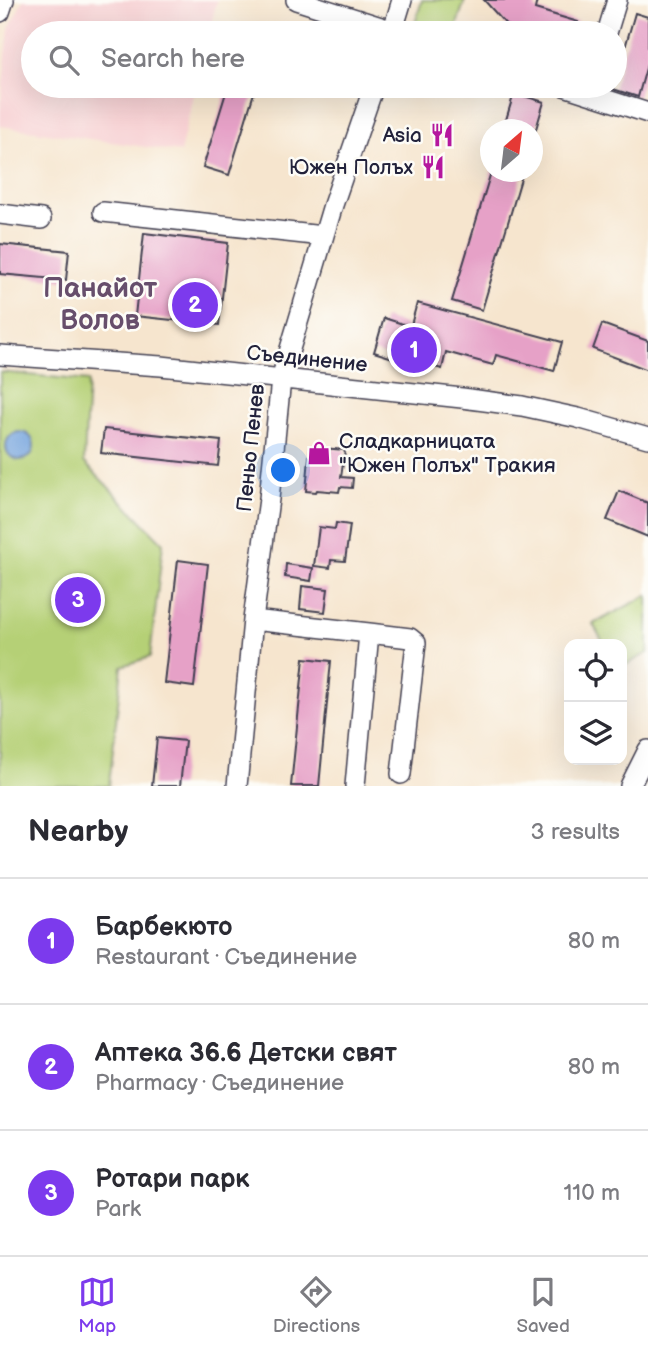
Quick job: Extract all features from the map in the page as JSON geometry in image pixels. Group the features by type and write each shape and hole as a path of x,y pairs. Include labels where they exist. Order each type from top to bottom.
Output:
{"street":[{"path":"0,12 5,0"},
{"path":"296,0 361,21"},
{"path":"397,21 402,0"},
{"path":"611,21 617,0"},
{"name":"Пеньо Пенев","path":"237,786 281,379 323,236 370,98"},
{"path":"610,98 648,113"},
{"path":"103,212 323,236"},
{"path":"0,214 41,219"},
{"name":"Съединение","path":"0,355 161,366 522,406 578,418 648,438"},
{"path":"253,620 410,638 415,641 401,774"},
{"path":"355,786 369,633"},
{"path":"630,786 648,750"}],"shaded area":[{"path":"23,0 217,0 212,21 21,21 21,98 193,98 180,152 0,126 9,29"}],"green space":[{"path":"422,0 465,0 458,21 416,21"},
{"path":"0,372 88,381 84,462 163,543 150,657 122,666 109,786 0,786"},
{"path":"648,595 648,653 627,664 627,639 601,639 593,624"}],"water":[{"path":"20,432 30,436 34,446 30,456 20,460 10,456 6,446 10,436"}],"building":[{"path":"484,0 537,0 535,9 575,21 503,21"},
{"path":"635,13 648,17 648,61 638,97 627,93 627,41"},
{"path":"224,98 252,98 229,175 203,167"},
{"path":"513,98 531,98 544,102 539,119 506,119"},
{"path":"488,182 520,182 482,310 452,301"},
{"path":"144,233 228,243 219,325 135,316"},
{"path":"0,244 69,251 66,280 0,274"},
{"path":"417,303 562,342 554,371 496,355 493,365 446,352 442,369 402,358"},
{"path":"384,318 406,325 396,359 374,352"},
{"path":"602,324 648,341 648,370 593,349"},
{"path":"104,429 221,441 218,466 101,453"},
{"path":"310,447 345,450 341,477 353,478 352,488 340,487 339,492 306,491"},
{"path":"619,491 648,503 648,537 607,520"},
{"path":"336,523 350,525 345,561 331,560 330,568 314,566 319,527 335,529"},
{"path":"178,560 208,564 194,687 164,683"},
{"path":"286,564 313,568 311,581 285,577"},
{"path":"302,586 328,589 325,612 300,609"},
{"path":"304,658 331,661 319,786 291,786"},
{"path":"157,738 185,741 180,786 152,786"}],"place":[{"name":"Asia","path":"442,135"},
{"name":"Южен Полъх","path":"433,167"},
{"name":"Аптека 36.6 Детски свят","path":"195,305"},
{"name":"Барбекюто","path":"414,350"},
{"name":"Сладкарницата \"Южен Полъх\" Тракия","path":"319,453"},
{"name":"Ротари парк","path":"78,600"}],"district":[{"name":"Панайот Волов","path":"100,304"}]}
